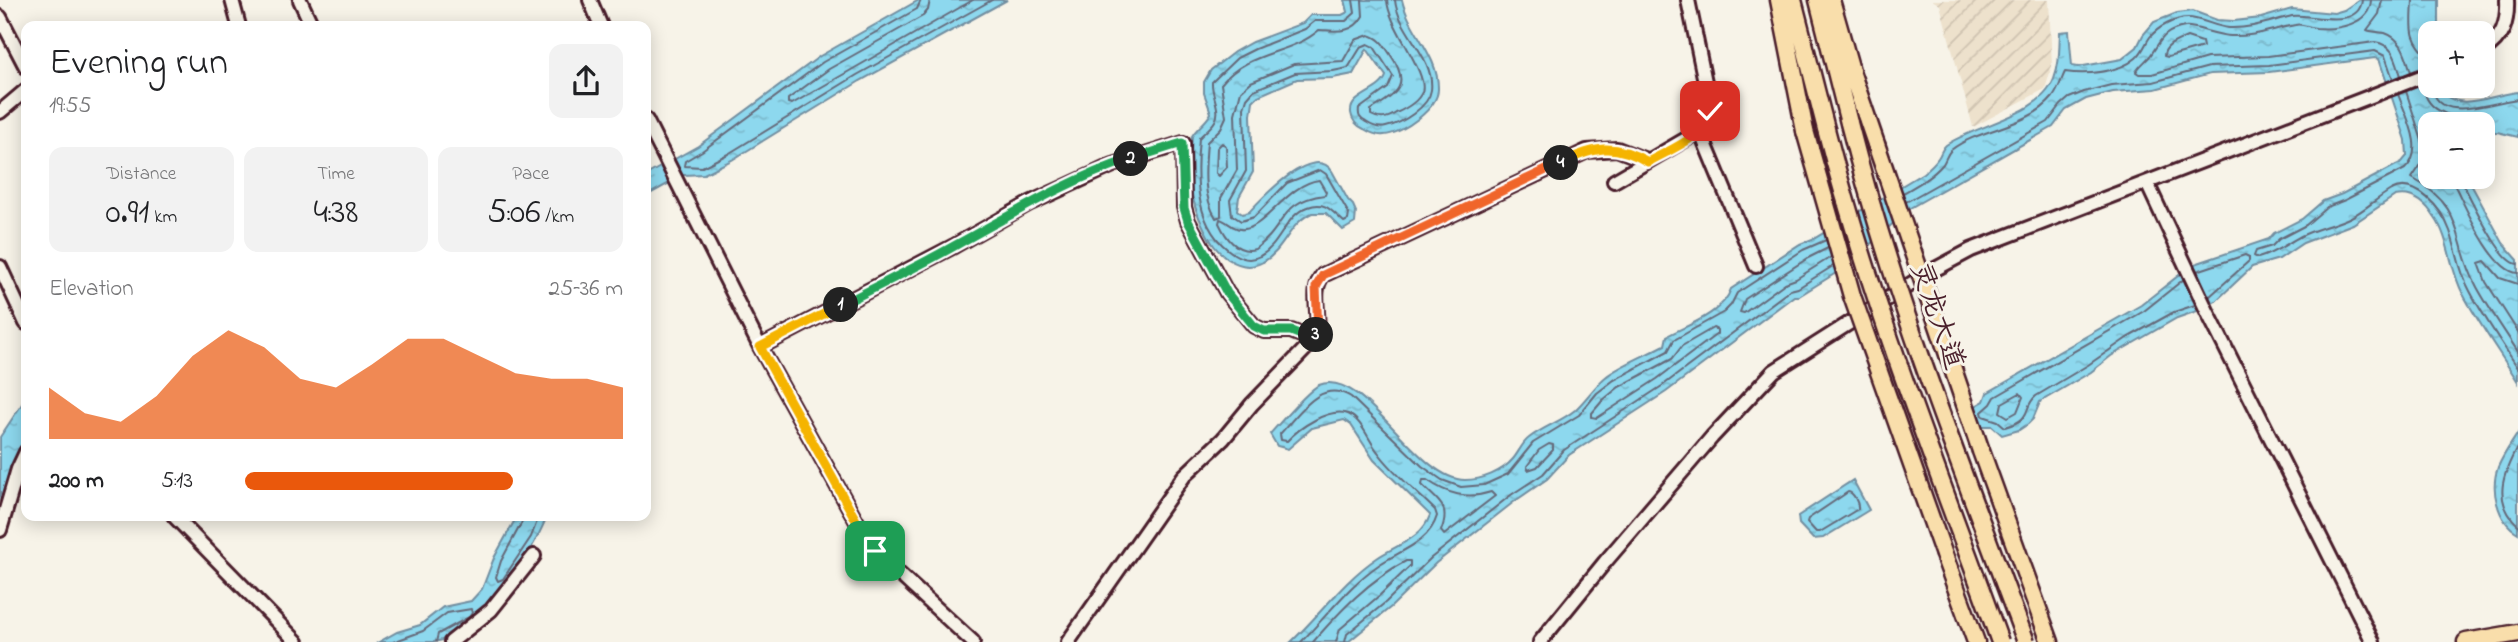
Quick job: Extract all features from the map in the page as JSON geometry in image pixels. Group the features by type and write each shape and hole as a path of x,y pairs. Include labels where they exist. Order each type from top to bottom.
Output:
{"main road":[{"path":"1779,0 1805,131 1852,296 1976,642"},
{"name":"灵龙大道","path":"1794,0 1838,177 1904,378 2000,642"},
{"name":"灵龙大道","path":"1818,0 1861,170 1926,370 2026,642"},
{"path":"1831,0 1876,144 1981,451 2050,640"},
{"path":"2466,642 2518,633"}],"street":[{"path":"232,0 238,21"},
{"path":"300,0 310,21"},
{"path":"590,0 599,21"},
{"path":"1614,181 1700,131 1709,117 1710,106 1688,0"},
{"path":"2495,42 2504,29 2507,0"},
{"path":"0,18 21,58"},
{"path":"1540,642 1721,427 1774,371 1954,258 2418,79"},
{"path":"0,112 21,94"},
{"path":"651,130 760,347 868,541 883,559 972,642"},
{"path":"1700,131 1756,266"},
{"path":"760,347 954,246 1030,202 1113,165 1182,143 1184,208 1188,221 1227,293 1254,326 1264,331 1291,331 1314,340"},
{"path":"1068,642 1184,476 1223,439 1252,404 1314,340 1318,331 1316,287 1320,278 1587,151 1617,149 1648,162"},
{"path":"2147,183 2208,313 2373,642"},
{"path":"0,267 21,312"},
{"path":"0,530 21,463"},
{"path":"179,521 297,642"},
{"path":"452,642 491,611 534,556"}],"shaded area":[{"path":"1932,0 2049,0 2052,66 2045,89 1973,127 1940,5"}],"water":[{"path":"919,0 1007,0 860,81 732,160 704,174 684,175 651,193 651,172 698,146 820,56"},
{"path":"1345,0 1402,0 1434,66 1438,89 1436,96 1418,119 1392,134 1376,134 1359,126 1352,118 1352,107 1386,76 1367,49 1353,74 1333,78 1297,79 1258,96 1253,101 1251,115 1253,172 1239,197 1237,210 1242,214 1249,212 1289,175 1313,163 1324,164 1332,171 1353,205 1356,212 1355,223 1343,230 1326,213 1312,213 1298,223 1277,251 1263,262 1250,266 1236,263 1224,256 1212,243 1199,218 1192,196 1192,136 1211,113 1204,93 1204,82 1211,70 1252,42 1303,23 1311,15 1342,15 1348,12"},
{"path":"2359,0 2439,0 2439,21 2418,21 2418,98 2450,98 2463,102 2518,92 2518,137 2495,132 2495,112 2418,112 2418,189 2474,189 2503,243 2518,260 2518,382 2463,294 2440,226 2418,200 2402,195 2395,196 2353,224 2303,243 2279,259 2252,267 2216,301 2177,318 2111,356 2091,372 2040,402 2033,419 2019,430 2002,435 1992,426 1979,426 1972,408 1984,401 1987,393 2141,305 2192,265 2269,239 2274,233 2302,219 2323,201 2342,194 2402,162 2407,156 2406,140 2379,59 2375,58 2269,72 2210,74 2155,89 2113,92 2086,99 2066,110 2053,127 1910,208 1844,268 1799,296 1794,296 1666,392 1569,455 1547,479 1436,563 1391,607 1348,642 1291,642 1353,577 1377,558 1415,536 1430,515 1374,460 1351,425 1344,420 1312,428 1288,449 1277,446 1270,434 1314,388 1336,384 1354,392 1428,462 1447,475 1465,480 1485,477 1508,464 1529,438 1575,410 1608,375 1665,345 1667,336 1713,312 1731,289 1800,244 1815,238 1923,173 1946,145 2036,102 2047,92 2054,79 2060,32 2069,31 2072,66 2078,67 2122,59 2137,47 2154,22 2177,13 2193,11 2217,20 2234,21 2261,18 2292,9 2334,13"},
{"path":"21,406 21,451 0,522 0,437"},
{"path":"2518,433 2518,533 2500,513 2495,485 2498,467"},
{"path":"1853,480 1869,510 1823,538 1813,539 1799,524 1798,516"},
{"path":"514,521 545,521 529,552 502,592 469,625 434,642 379,642 397,632 420,625 443,607 471,601 482,589 494,558"}],"route":[{"path":"875,551 760,347 954,246 1030,202 1113,165 1182,143 1184,208 1188,221 1227,293 1254,326 1270,333 1288,330 1314,340 1318,331 1316,287 1323,275 1587,151 1617,149 1648,162 1696,135 1707,122 1710,111"}]}
